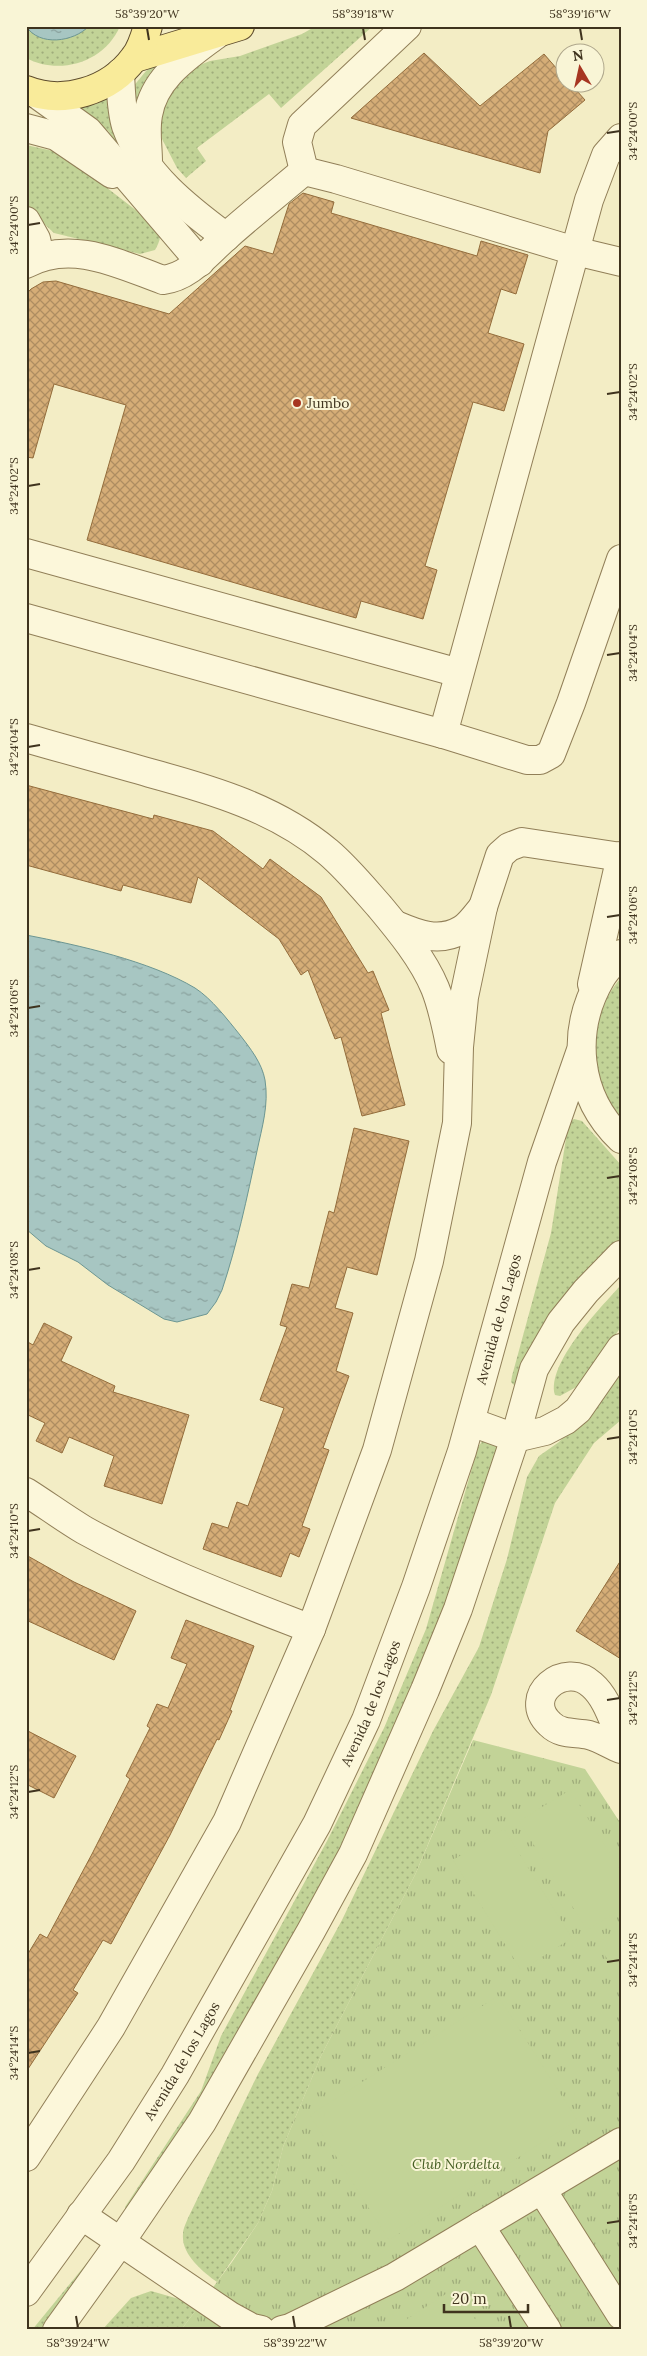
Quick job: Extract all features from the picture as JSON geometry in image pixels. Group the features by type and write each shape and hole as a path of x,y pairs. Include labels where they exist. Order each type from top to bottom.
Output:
{"main road":[{"path":"128,65 148,26"},
{"path":"32,92 66,96 94,90 128,65 228,30"}],"street":[{"path":"304,171 297,142 302,125 311,114 407,26"},
{"path":"143,178 147,116 154,93 181,60 228,30"},
{"path":"128,65 126,125 143,178"},
{"path":"32,92 88,130 143,178 200,262"},
{"path":"26,128 56,136 143,178 174,195 226,236"},
{"path":"443,734 575,251 606,155 621,138"},
{"path":"26,221 36,239 33,260 79,252 99,257 163,280 171,279 200,262 226,236 304,171"},
{"path":"304,171 575,251 621,262"},
{"path":"26,553 459,673"},
{"path":"26,618 443,734 527,760 540,760 551,754 571,703 621,559"},
{"path":"26,738 204,788 252,805 294,828 328,852 358,882 396,925 435,987 446,1021 458,1087"},
{"path":"26,2157 111,2027 227,1822 311,1629 377,1450 429,1261 456,1123 464,997 483,907 500,855 509,847 522,842 621,856 582,1028 580,1053 588,1091 607,1126 621,1139"},
{"path":"396,925 421,935 445,937 462,930 483,907"},
{"path":"588,1004 602,976 621,954"},
{"name":"Avenida de los Lagos","path":"26,2292 121,2161 176,2075 317,1824 366,1720 416,1588 471,1422 542,1162 580,1053"},
{"path":"57,2330 122,2241 206,2114 353,1854 458,1609 514,1438 534,1369 561,1322 586,1291 621,1255"},
{"path":"471,1422 514,1438 545,1431 566,1420 578,1410 621,1348"},
{"path":"26,1492 82,1529 126,1552 179,1577 311,1629"},
{"path":"621,1738 606,1704 592,1684 575,1676 558,1678 548,1684 542,1692 540,1707 549,1724 565,1733 589,1736 621,1749"},
{"path":"282,2330 290,2328 395,2277 542,2190 617,2152"},
{"path":"542,2190 621,2315"},
{"path":"81,2215 230,2316 252,2328 261,2330"},
{"path":"480,2226 546,2330"}],"green space":[{"path":"26,26 120,26 104,49 93,57 67,65 53,66 26,58"},
{"path":"316,26 373,26 281,108 269,94 197,148 206,161 186,178 177,168 162,139 158,122 160,105 184,71 210,61 240,56 302,34"},
{"path":"162,60 141,132 132,88 146,71"},
{"path":"110,97 130,160 108,131 80,111 79,106 96,104"},
{"path":"26,145 62,153 155,225 160,237 155,250 140,254 54,233 26,207"},
{"path":"621,978 621,1119 610,1104 602,1087 597,1068 596,1048 597,1029 602,1010 610,993"},
{"path":"574,1119 582,1121 621,1165 621,1242 518,1384 514,1385 511,1382 512,1376 551,1233 568,1126"},
{"path":"621,1285 621,1327 578,1386 560,1396 555,1395 554,1382 567,1352 589,1321"},
{"path":"621,1357 621,1420 594,1443 555,1503 491,1695 415,1875 321,2056 283,2147 272,2191 258,2223 217,2282 199,2267 185,2248 183,2232 188,2218 258,2074 342,1920 433,1731 479,1647 507,1559 527,1477 539,1456 559,1442 583,1415"},
{"path":"484,1439 498,1443 497,1450 440,1631 345,1850 213,2090 126,2213 125,2207 201,2091 221,2036 327,1841 384,1728 426,1629 478,1447"},
{"name":"Club Nordelta","path":"473,1740 585,1769 621,1824 621,2330 181,2330 232,2262 258,2223 272,2191 283,2147 321,2056 415,1875"},
{"path":"570,1790 621,1871 621,1909 587,1930 519,1821"},
{"path":"504,1829 572,1938 521,1970 453,1860"},
{"path":"621,1928 621,1980 597,1943"},
{"path":"498,1996 577,2120 389,2240 310,2115"},
{"path":"91,2258 96,2261 43,2330 32,2330"},
{"path":"455,2288 482,2330 393,2330 393,2328"},
{"path":"151,2291 179,2299 196,2310 181,2330 102,2330 131,2298"}],"water":[{"path":"26,26 89,26 75,36 57,40 39,37"},
{"path":"26,935 113,955 177,978 195,988 225,1016 252,1050 261,1068 266,1089 263,1125 237,1239 222,1290 207,1314 177,1322 164,1319 108,1285 78,1262 46,1246 26,1229"}],"building":[{"path":"424,53 480,106 544,54 554,66 554,92 578,92 585,100 548,131 540,173 351,118"},
{"name":"Jumbo","path":"303,193 334,202 331,213 477,256 481,241 528,255 516,294 501,289 488,333 524,344 504,411 473,402 425,566 437,570 423,619 361,601 356,618 87,540 126,405 54,384 33,458 26,457 26,294 31,289 43,282 56,281 169,314 245,246 273,254 289,204"},
{"path":"26,785 153,819 154,815 213,831 263,869 270,859 321,897 368,973 373,971 389,1010 381,1013 405,1105 362,1116 341,1037 335,1039 308,970 301,975 279,939 198,877 191,903 123,885 121,891 26,865"},
{"path":"354,1128 409,1141 377,1275 347,1267 335,1308 353,1313 336,1371 349,1376 323,1448 329,1450 302,1526 310,1529 299,1557 290,1553 281,1577 203,1549 212,1523 228,1528 237,1502 248,1506 284,1408 260,1400 287,1327 280,1325 292,1284 309,1288 329,1211 334,1213"},
{"path":"44,1323 72,1337 61,1361 115,1386 113,1392 189,1415 162,1504 104,1486 114,1456 69,1437 62,1453 36,1441 45,1423 26,1414 26,1341 33,1345"},
{"path":"26,1555 74,1582 136,1611 114,1660 26,1620"},
{"path":"621,1560 621,1659 576,1631"},
{"path":"186,1620 254,1646 230,1710 232,1711 170,1835 111,1944 103,1940 73,1990 78,1993 26,2072 26,1957 40,1934 47,1938 92,1854 130,1779 126,1776 150,1728 147,1726 157,1704 168,1708 187,1664 171,1658"},
{"path":"26,1730 76,1756 54,1798 26,1784"}],"place":[{"name":"Jumbo","path":"297,403"}]}
